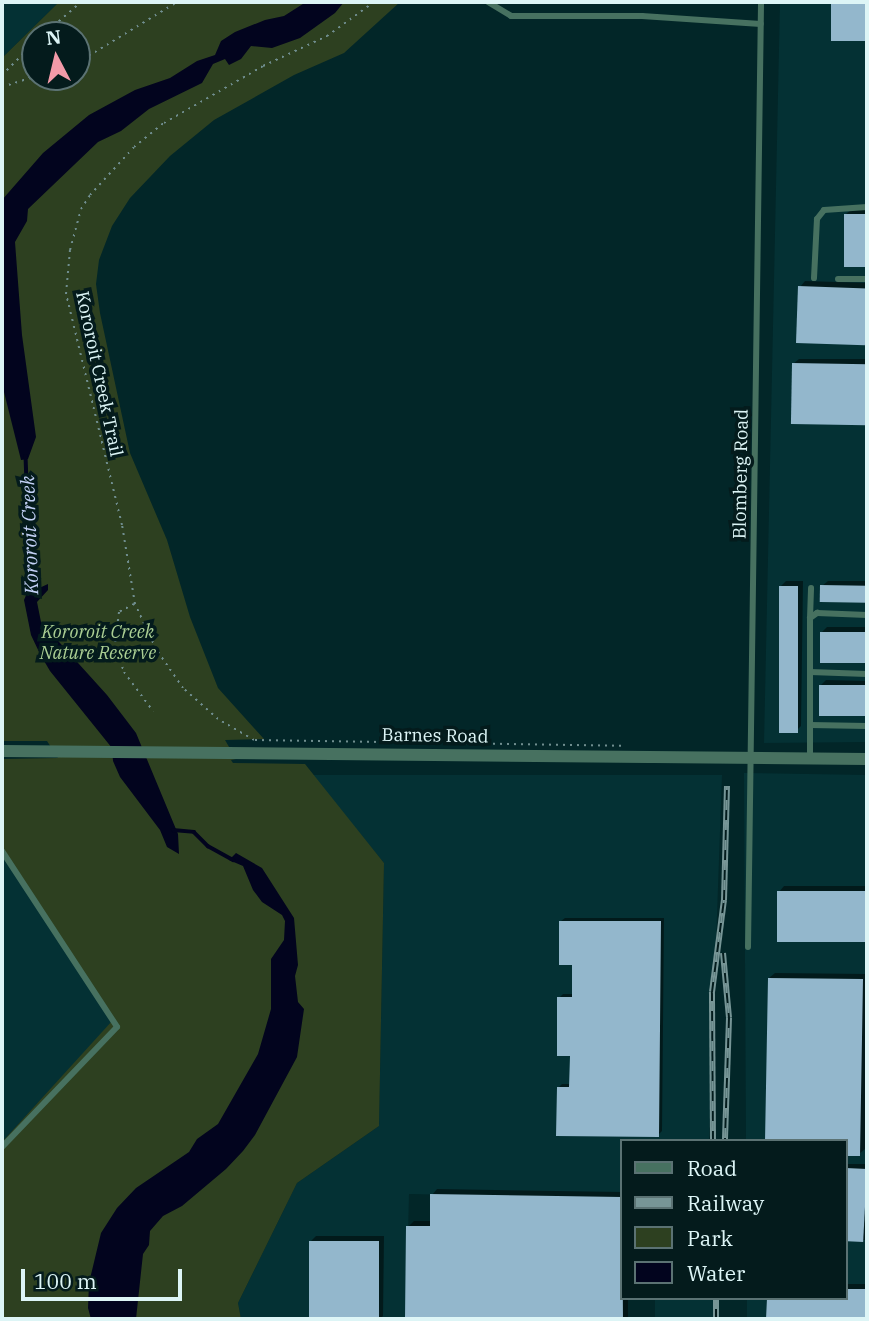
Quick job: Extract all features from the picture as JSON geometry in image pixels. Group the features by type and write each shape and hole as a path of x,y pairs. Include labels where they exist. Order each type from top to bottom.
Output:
{"street":[{"name":"Barnes Road","path":"2,751 240,748 867,759"}],"lane":[{"path":"488,2 511,16 642,16 761,24"},
{"name":"Blomberg Road","path":"748,947 761,2"},
{"path":"814,278 817,219 824,210 867,207"},
{"path":"838,279 867,279"},
{"path":"810,758 811,588"},
{"path":"810,618 817,613 867,615"},
{"path":"810,672 867,674"},
{"path":"810,725 867,726"},
{"path":"2,851 117,1027 2,1147"}],"path":[{"path":"59,21 81,2"},
{"path":"91,54 177,2"},
{"name":"Kororoit Creek Trail","path":"254,740 218,719 183,688 150,638 135,604 122,524 66,293 70,250 81,209 90,195 134,146 164,123 263,66 327,36 369,9 374,2"},
{"path":"2,75 21,56"},
{"path":"2,87 21,81"},
{"path":"135,604 119,612 115,647 124,672 153,711"},
{"path":"240,748 254,743 254,740 622,744"}],"shaded area":[{"path":"2,2 59,2 40,21 21,21 21,39 2,58"},
{"path":"780,2 867,2 867,742 764,743"},
{"path":"744,773 867,775 867,1319 747,1319 747,1300 848,1300 848,1139 746,1139"},
{"path":"312,775 722,775 709,1139 620,1139 620,1198 409,1194 406,1319 241,1319 238,1303 297,1183 379,1126 384,863"},
{"path":"2,854 113,1021 2,1142"},
{"path":"655,1300 715,1300 715,1319 655,1319"}],"green space":[{"name":"Kororoit Creek Nature Reserve","path":"59,2 400,2 344,53 294,75 214,120 170,156 130,198 112,226 99,260 96,284 130,453 167,540 190,617 218,688 264,739 225,740 236,759 231,760 233,763 305,764 384,863 379,1126 297,1183 238,1303 241,1319 2,1319 2,1142 112,1021 2,854 2,759 58,758 47,741 2,741 2,58 21,39 21,91 91,91 91,21 40,21"}],"water":[{"name":"Kororoit Creek","path":"306,2 344,2 335,13 300,38 272,48 251,46 241,59 229,65 225,59 213,64 202,83 149,109 121,131 98,142 28,209 27,221 15,242 22,335 36,437 28,459 21,460 2,384 2,200 43,153 89,115 135,90 170,78 197,61 215,55 221,41 235,32 284,16"},
{"name":"Kororoit Creek","path":"48,584 48,590 37,602 41,622 107,695 136,733 178,834 179,854 167,847 160,830 120,777 113,761 112,748 50,671 40,654 31,635 24,600 29,588 37,589"},
{"path":"236,853 262,868 294,918 298,965 295,976 298,1002 304,1009 297,1057 255,1135 243,1151 182,1206 163,1216 150,1231 149,1245 143,1254 136,1319 91,1319 88,1308 89,1283 101,1233 117,1208 136,1188 189,1152 197,1139 218,1124 258,1054 271,1009 271,959 284,940 285,921 282,915 262,902 253,890 243,866 229,860"}],"building":[{"path":"831,2 867,2 867,41 831,41"},
{"path":"844,214 867,214 867,267 844,267"},
{"path":"798,286 867,288 865,345 796,343"},
{"path":"792,363 867,364 866,425 791,424"},
{"path":"820,585 867,586 867,603 820,602"},
{"path":"779,586 798,586 798,733 779,733"},
{"path":"820,632 867,632 867,663 820,663"},
{"path":"819,685 867,685 867,716 819,716"},
{"path":"777,891 867,891 867,942 777,942"},
{"path":"559,921 661,921 659,1137 556,1136 557,1087 569,1087 570,1056 557,1056 557,997 572,997 572,965 559,965"},
{"path":"768,978 863,979 860,1156 848,1156 848,1139 765,1139"},
{"path":"848,1168 867,1169 863,1242 848,1241"},
{"path":"430,1194 620,1197 620,1300 623,1300 623,1319 405,1319 406,1226 430,1226"},
{"path":"309,1241 379,1241 379,1319 309,1319"},
{"path":"848,1289 867,1289 867,1319 766,1319 767,1300 848,1300"}],"waterway":[{"name":"Kororoit Creek","path":"26,456 31,592"},
{"name":"Kororoit Creek","path":"173,830 194,832 208,846 233,860"}],"railway":[{"path":"713,1139 712,992 724,900 727,786"},
{"path":"723,953 729,1018 725,1139"},
{"path":"716,1300 716,1319"}]}
